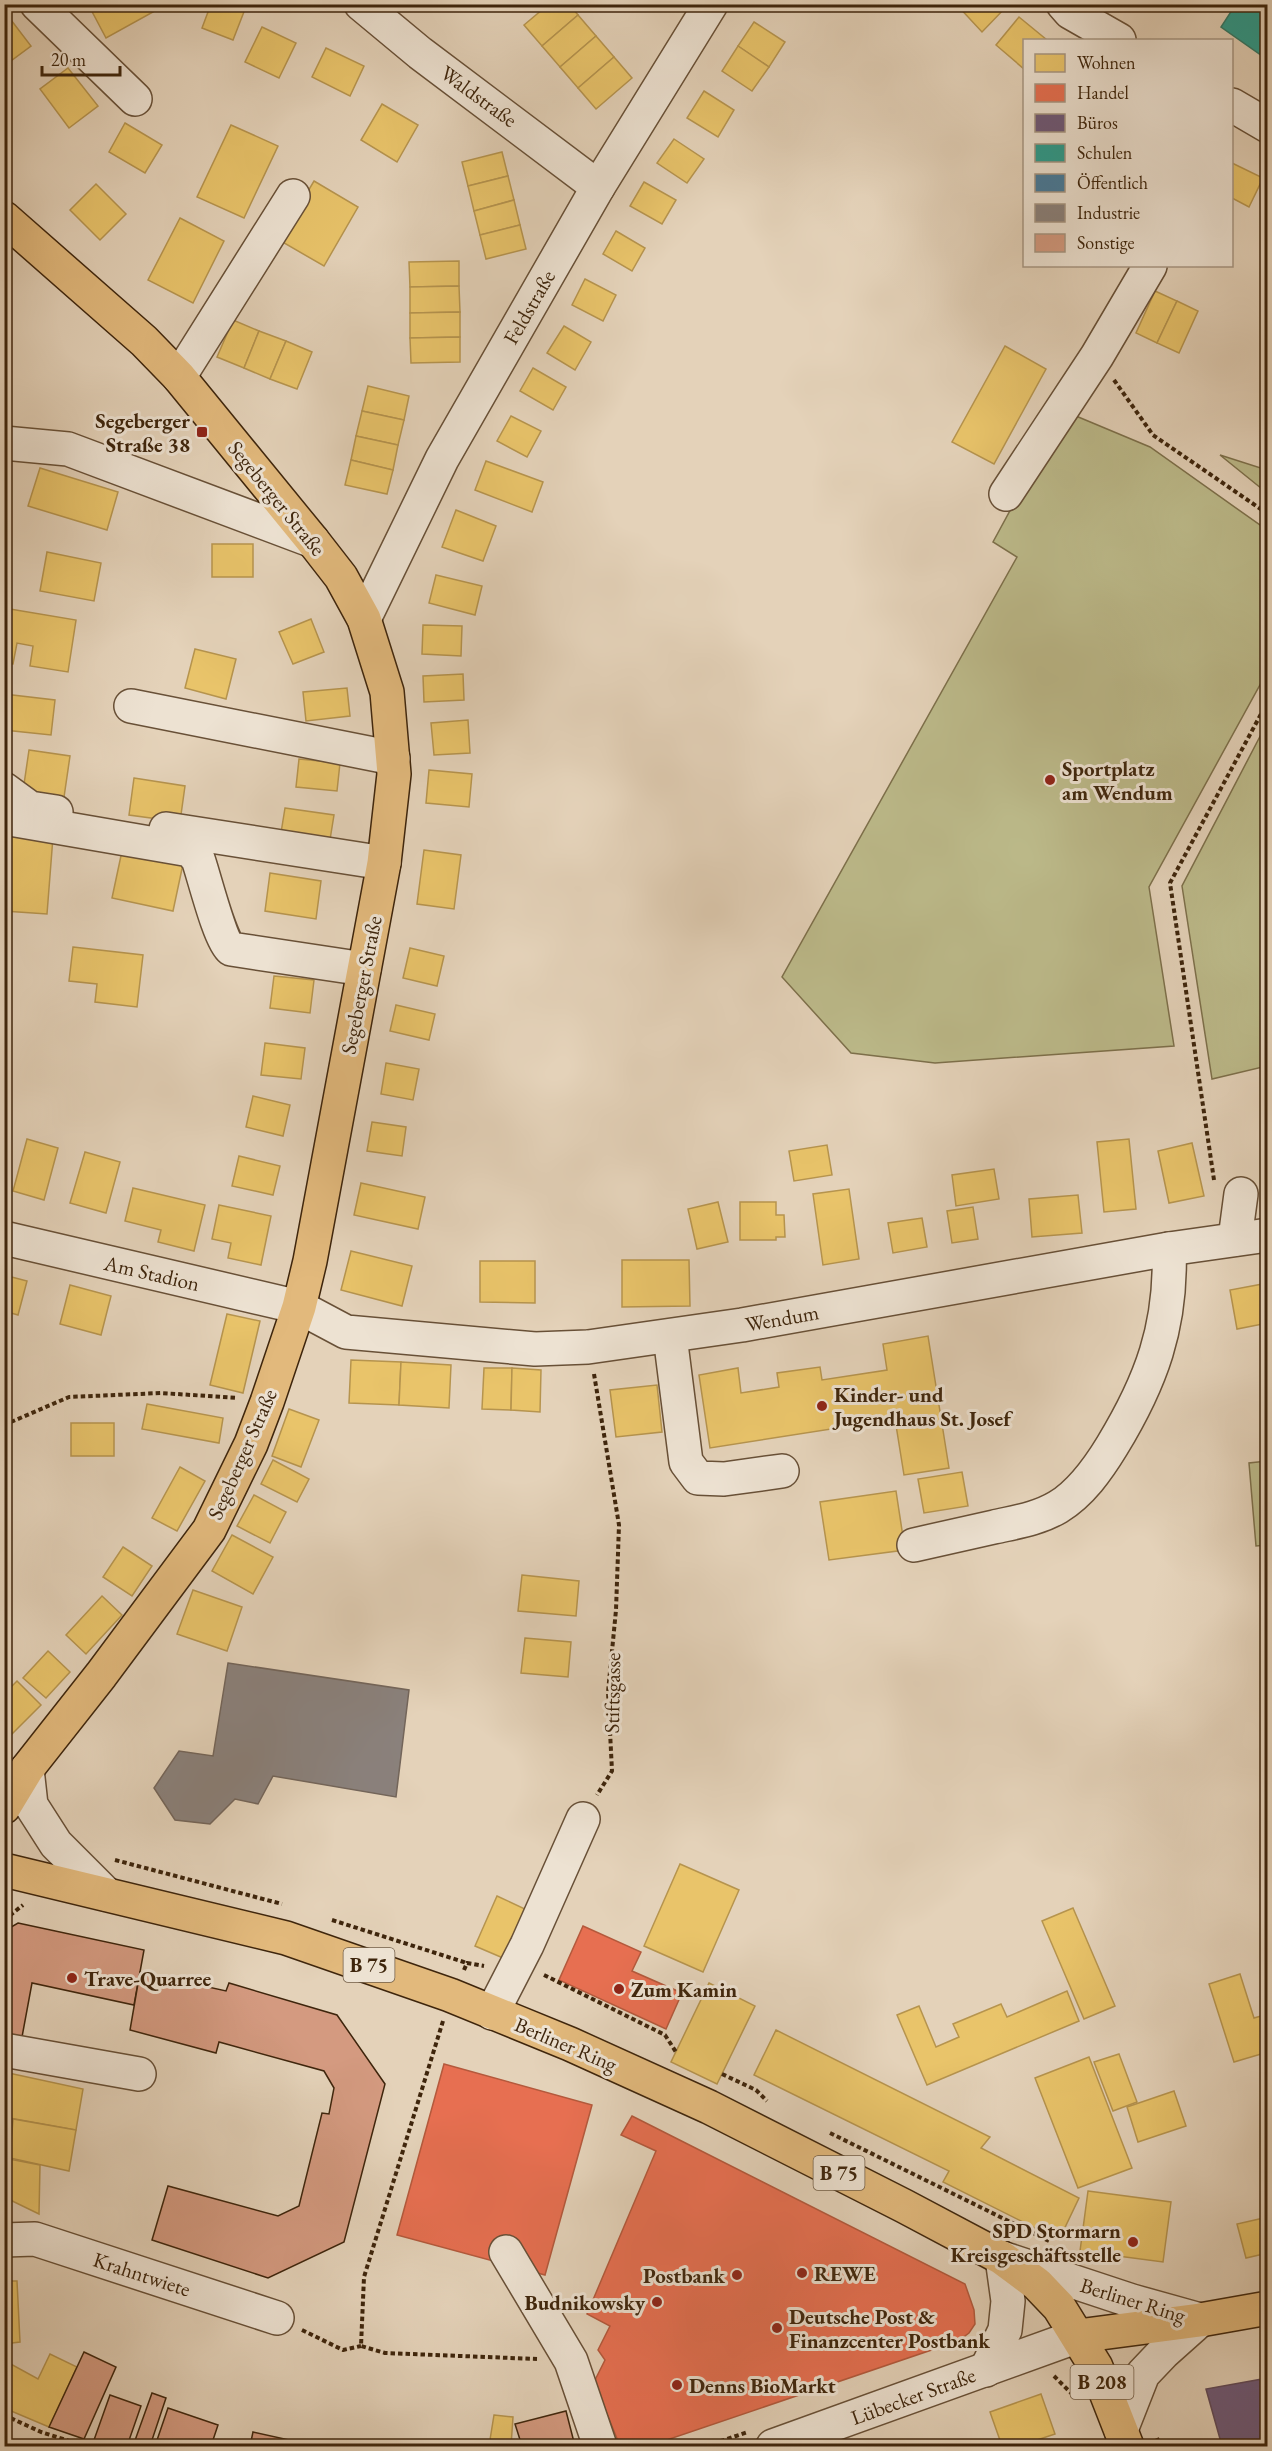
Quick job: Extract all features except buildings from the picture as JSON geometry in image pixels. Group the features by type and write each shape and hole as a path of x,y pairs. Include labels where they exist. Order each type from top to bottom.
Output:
{"main road":[{"name":"Segeberger Straße","path":"4,218 144,341 179,377 341,577 364,620 387,692 394,774 384,863 310,1261 299,1307 251,1444 209,1530 101,1675 27,1769 4,1807"},
{"name":"Berliner Ring","path":"4,1870 286,1938 450,1995 570,2044 709,2107 1002,2258 1037,2284 1059,2307 1096,2367 1124,2438"},
{"name":"Lübecker Straße","path":"1078,2336 1200,2320 1268,2308"}],"street":[{"path":"37,4 135,99"},
{"name":"Waldstraße","path":"361,4 420,52 598,186"},
{"name":"Feldstraße","path":"364,620 442,459 598,186 711,4"},
{"path":"1063,4 1070,12 1117,39"},
{"path":"1234,112 1268,126"},
{"path":"179,377 293,196"},
{"path":"1006,494 1097,356 1149,267"},
{"path":"4,443 68,449 314,541"},
{"path":"131,706 392,751"},
{"path":"233,712 392,751"},
{"path":"4,789 30,808 384,863"},
{"path":"4,818 190,850 198,859 226,946 231,949 364,969"},
{"path":"1228,1189 1235,1239"},
{"name":"Wendum","path":"299,1307 346,1332 535,1349 588,1347 742,1325 1169,1249 1268,1234"},
{"name":"Am Stadion","path":"4,1238 299,1307"},
{"path":"914,1545 1036,1518 1074,1496 1100,1464 1127,1421 1152,1371 1168,1306 1171,1282 1169,1249"},
{"path":"670,1336 686,1462 698,1478 724,1479 782,1471"},
{"path":"27,1769 31,1805 56,1844 106,1894"},
{"path":"492,2013 517,1965 583,1819"},
{"path":"4,2050 139,2074"},
{"name":"Krahntwiete","path":"4,2240 35,2239 277,2318"},
{"path":"506,2252 571,2361 600,2446"},
{"name":"Berliner Ring","path":"1002,2258 1132,2301 1200,2320"},
{"name":"Lübecker Straße","path":"986,2370 1005,2330 1008,2301 1002,2258"},
{"name":"Berliner Ring","path":"1124,2438 1133,2397 1143,2374 1200,2320"},
{"name":"Lübecker Straße","path":"773,2446 1078,2336"}],"path":[{"path":"1097,356 1153,435 1268,514"},
{"path":"1228,1189 1170,883 1268,701"},
{"name":"Stiftsgasse","path":"583,1819 612,1771 608,1692 616,1610 619,1525 588,1347"},
{"path":"4,1425 69,1397 161,1393 244,1399"},
{"path":"105,1857 286,1906"},
{"path":"4,1920 28,1902"},
{"path":"327,1918 467,1963 490,1967 517,1965 529,1968 665,2035 676,2052"},
{"path":"361,2346 364,2277 450,1995 467,1963"},
{"path":"722,2074 756,2090 767,2101 778,2106"},
{"path":"820,2127 1027,2228 1053,2243"},
{"path":"277,2318 343,2349 361,2346 385,2353 571,2361"},
{"path":"1047,2376 1055,2376 1076,2398"},
{"path":"4,2415 41,2432 85,2446"},
{"path":"7,2439 26,2446"}],"shaded area":[{"name":"Sportplatz am Wendum","path":"1064,411 1150,447 1267,530 1267,672 1149,887 1174,1046 935,1063 851,1053 782,977 1017,557 993,542"},
{"path":"1220,455 1267,470 1267,493"},
{"path":"1267,723 1267,1066 1212,1079 1182,886"},
{"path":"1267,1461 1267,1545 1256,1546 1249,1463"}],"place":[{"name":"Segeberger Straße 38","path":"202,432"},
{"name":"Sportplatz am Wendum","path":"1050,780"},
{"name":"Kinder- und Jugendhaus St. Josef","path":"822,1406"},
{"name":"Trave-Quarree","path":"72,1978"},
{"name":"Zum Kamin","path":"619,1989"},
{"name":"SPD Stormarn Kreisgeschäftsstelle","path":"1133,2242"},
{"name":"REWE","path":"802,2273"},
{"name":"Postbank","path":"737,2275"},
{"name":"Budnikowsky","path":"657,2302"},
{"name":"Deutsche Post & Finanzcenter Postbank","path":"777,2328"},
{"name":"Denns BioMarkt","path":"677,2385"}]}
